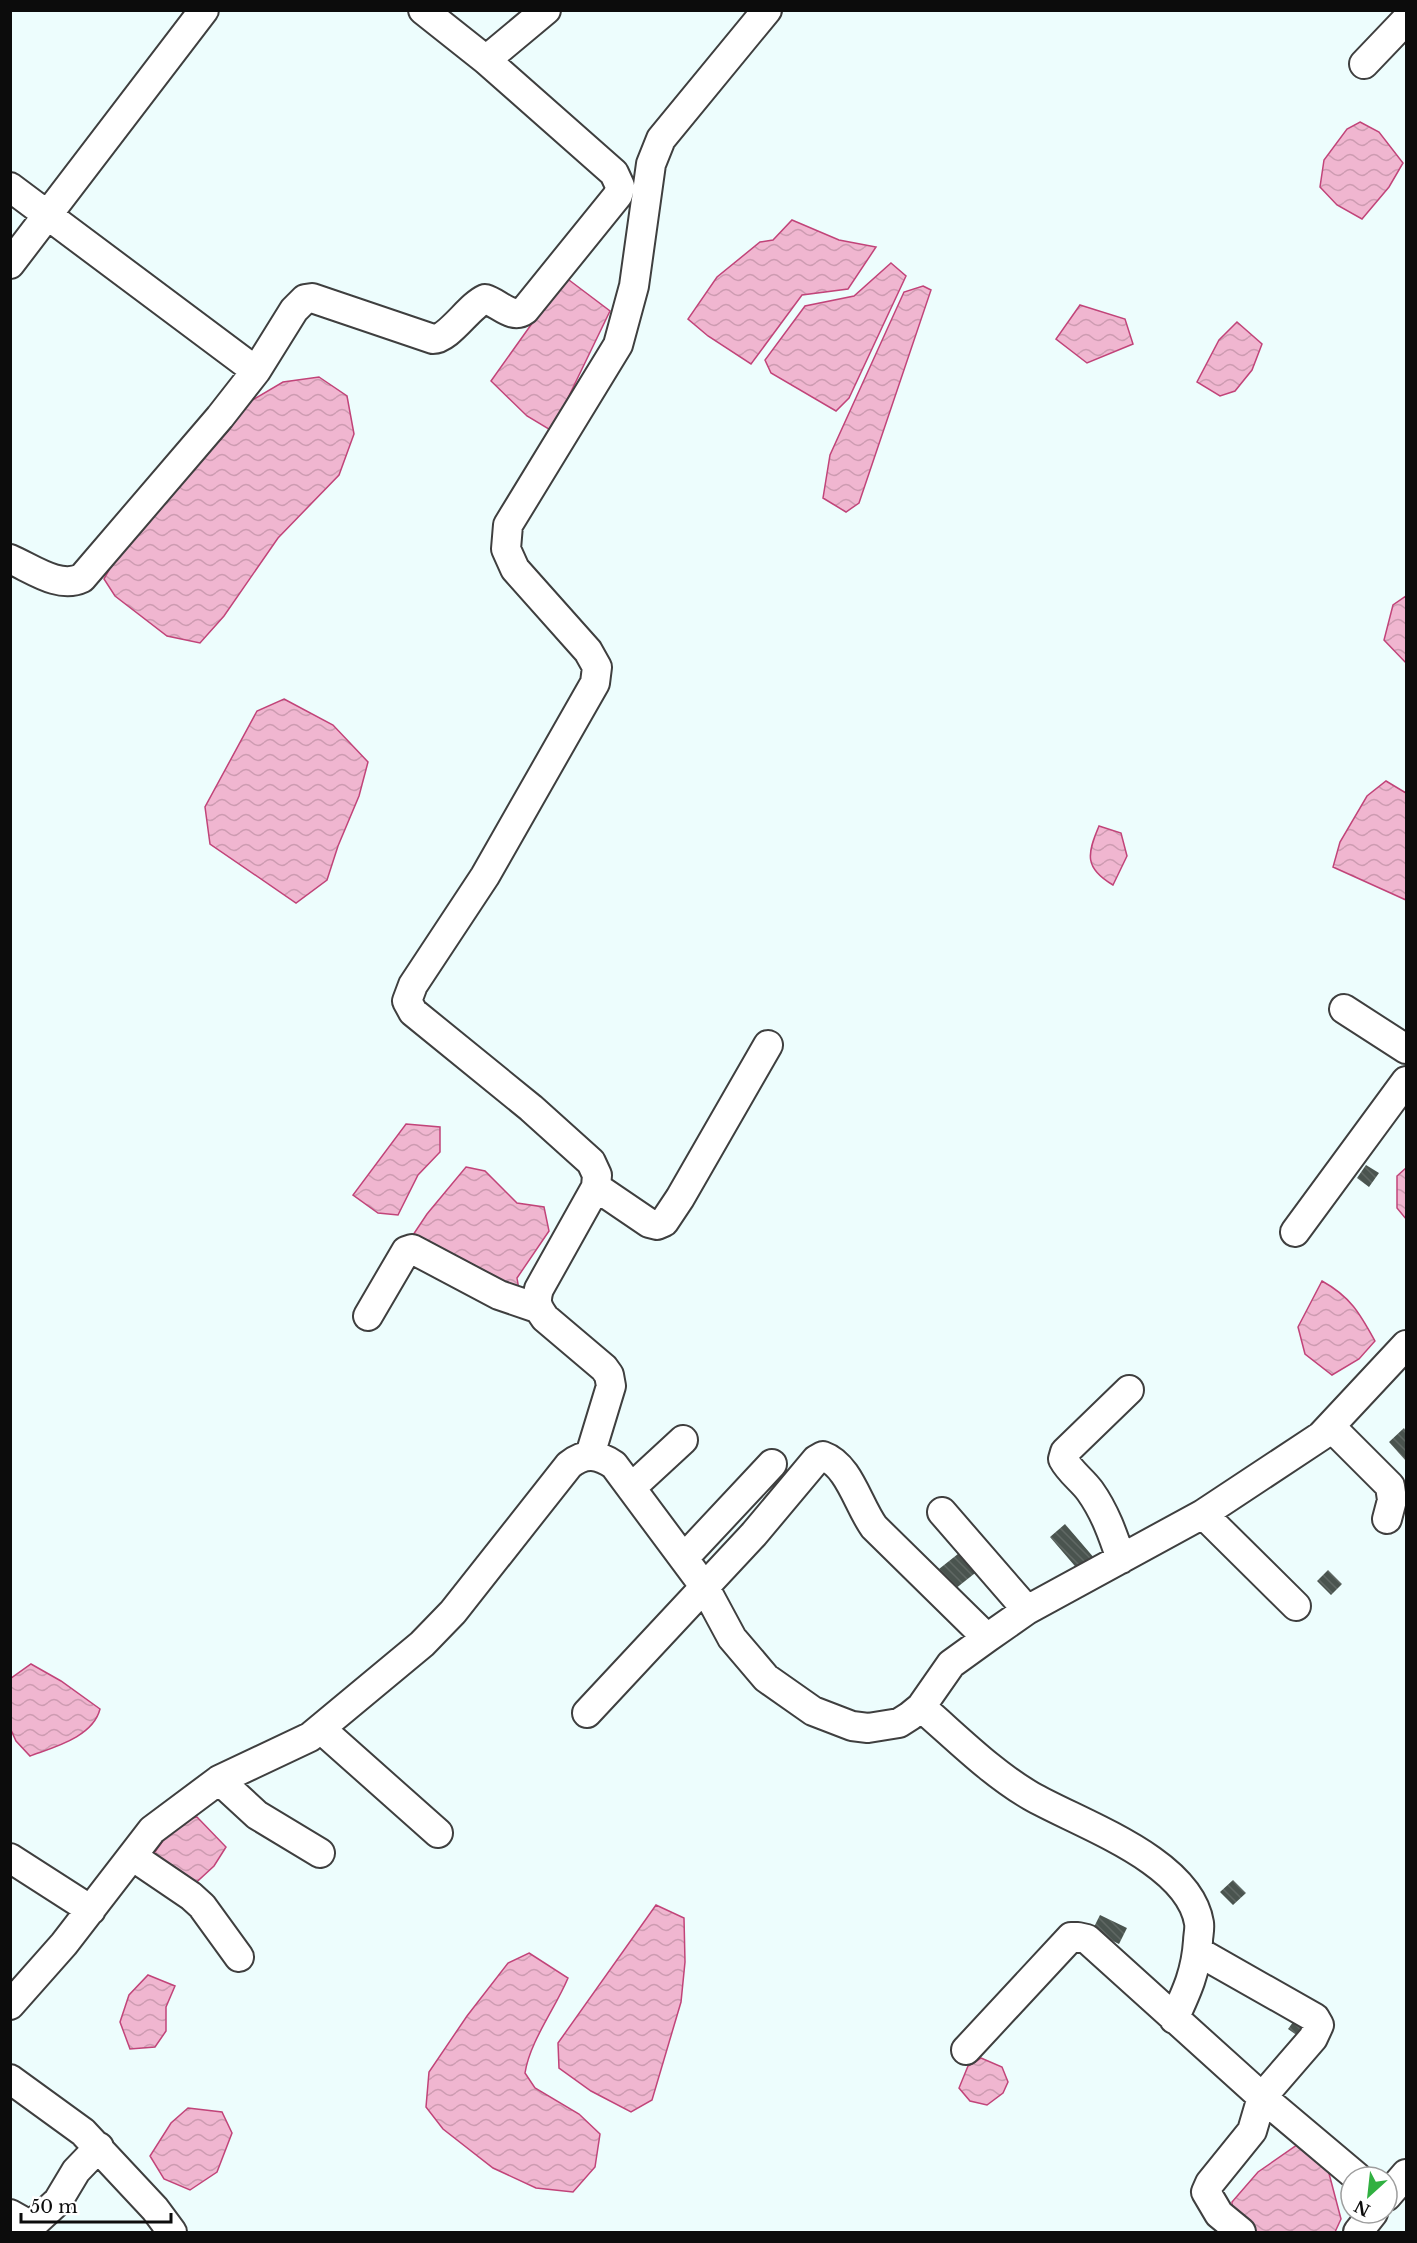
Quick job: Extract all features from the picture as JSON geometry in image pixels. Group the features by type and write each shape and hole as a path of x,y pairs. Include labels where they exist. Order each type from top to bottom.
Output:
{"street":[{"path":"10,264 204,10"},
{"path":"10,559 61,582 73,583 82,578 220,417 256,371 294,310 305,299 312,298 434,339 441,337 475,305 485,299 512,313 521,313 618,195 620,186 615,173 486,60 423,10"},
{"path":"486,60 546,10"},
{"path":"590,1455 611,1386 609,1375 604,1368 545,1318 537,1308 536,1299 539,1289 596,1187 597,1175 591,1162 531,1108 413,1012 407,1001 413,985 485,876 595,683 597,667 588,651 515,569 506,549 508,525 618,345 634,286 651,164 661,139 767,10"},
{"path":"1364,64 1407,20"},
{"path":"10,187 256,371"},
{"path":"1344,1009 1407,1049"},
{"path":"596,1187 650,1223 657,1225 664,1222 768,1045"},
{"path":"1295,1232 1407,1081"},
{"path":"368,1316 406,1251 412,1249 499,1295 537,1308"},
{"path":"10,2005 64,1944 152,1830 219,1780 310,1737 422,1644 453,1612 569,1465 579,1458 590,1455 603,1457 614,1465 705,1586 732,1638 766,1678 813,1711 852,1726 868,1728 899,1723 921,1707 951,1664 1028,1610 1203,1514 1321,1436 1403,1356"},
{"path":"1121,1559 1105,1516 1089,1490 1063,1459 1065,1452 1129,1390"},
{"path":"1331,1427 1390,1486 1392,1500 1387,1519"},
{"path":"631,1488 683,1440"},
{"path":"587,1713 754,1534 816,1460 823,1456 841,1466 866,1516 874,1527 987,1638"},
{"path":"684,1558 772,1464"},
{"path":"942,1512 1028,1610"},
{"path":"1203,1514 1296,1606"},
{"path":"921,1707 999,1774 1030,1795 1122,1841 1179,1883 1192,1903 1199,1924 1193,1976 1174,2019"},
{"path":"321,1729 438,1833"},
{"path":"219,1780 257,1815 320,1853"},
{"path":"132,1856 202,1906 239,1957"},
{"path":"10,1858 91,1910"},
{"path":"966,2050 1071,1937 1078,1936 1087,1939 1262,2097 1343,2165"},
{"path":"1197,1951 1315,2018 1319,2025 1313,2038 1262,2097 1252,2131 1210,2183 1206,2192 1219,2214 1241,2232"},
{"path":"15,2091 68,2119 99,2147 155,2209 172,2232"},
{"path":"10,2214 26,2223 33,2224 58,2201 76,2171 99,2147"}],"water":[{"path":"1360,122 1379,132 1403,163 1389,187 1362,219 1337,205 1320,187 1324,160 1347,129"},
{"path":"792,220 839,240 876,247 848,289 802,295 751,364 708,336 688,319 717,277 760,242 773,240"},
{"path":"891,263 906,276 849,398 836,411 771,373 765,360 805,306 854,296"},
{"path":"565,277 610,311 552,431 527,416 491,381"},
{"path":"923,286 931,290 859,503 846,512 823,498 830,455 904,292"},
{"path":"1080,305 1125,319 1133,344 1087,363 1056,339"},
{"path":"1237,322 1262,344 1252,370 1235,391 1220,396 1197,382 1219,340"},
{"path":"319,377 347,396 354,434 339,475 278,538 224,616 200,643 167,636 115,596 104,579 121,549 228,431 249,402 283,382"},
{"path":"1406,596 1406,663 1384,640 1393,605"},
{"path":"284,699 333,725 368,762 359,796 338,846 327,880 296,903 210,844 205,807 257,711"},
{"path":"1386,781 1406,793 1406,900 1333,867 1340,842 1367,796"},
{"path":"1099,826 1121,833 1127,856 1113,885 1097,873 1091,860 1092,845"},
{"path":"406,1124 440,1127 440,1152 418,1175 398,1215 378,1213 353,1195"},
{"path":"466,1167 485,1171 517,1203 544,1207 549,1231 517,1278 520,1296 407,1244 427,1214"},
{"path":"1406,1168 1406,1219 1397,1208 1397,1176"},
{"path":"1322,1281 1348,1300 1375,1341 1359,1359 1332,1375 1305,1354 1298,1327"},
{"path":"31,1664 61,1681 100,1709 96,1719 81,1734 61,1745 30,1756 16,1741 11,1730 10,1679"},
{"path":"197,1817 226,1847 214,1866 189,1889 147,1863 177,1821"},
{"path":"656,1905 684,1918 685,1962 681,2002 652,2100 631,2112 591,2091 559,2068 558,2043"},
{"path":"529,1953 568,1978 537,2037 525,2073 535,2088 579,2114 600,2134 595,2167 573,2192 536,2188 493,2168 443,2129 426,2107 429,2072 467,2016 508,1963"},
{"path":"148,1975 175,1986 166,2007 166,2031 155,2047 130,2049 120,2022 129,1995"},
{"path":"981,2058 1002,2067 1008,2082 1003,2093 987,2105 970,2101 959,2088 968,2066"},
{"path":"188,2108 222,2112 232,2133 217,2172 190,2190 164,2179 150,2156 171,2123"},
{"path":"1297,2145 1326,2162 1339,2211 1339,2223 1335,2232 1232,2232 1232,2202 1258,2172"}],"building":[{"path":"1366,1165 1379,1173 1369,1187 1357,1178"},
{"path":"1404,1428 1406,1432 1406,1461 1389,1442"},
{"path":"1065,1524 1095,1559 1080,1572 1050,1537"},
{"path":"968,1546 984,1566 955,1589 939,1569"},
{"path":"1328,1570 1342,1584 1331,1595 1317,1581"},
{"path":"1233,1880 1246,1893 1233,1905 1220,1892"},
{"path":"1100,1915 1127,1928 1119,1944 1092,1931"},
{"path":"1296,2018 1313,2030 1305,2041 1288,2029"}]}
